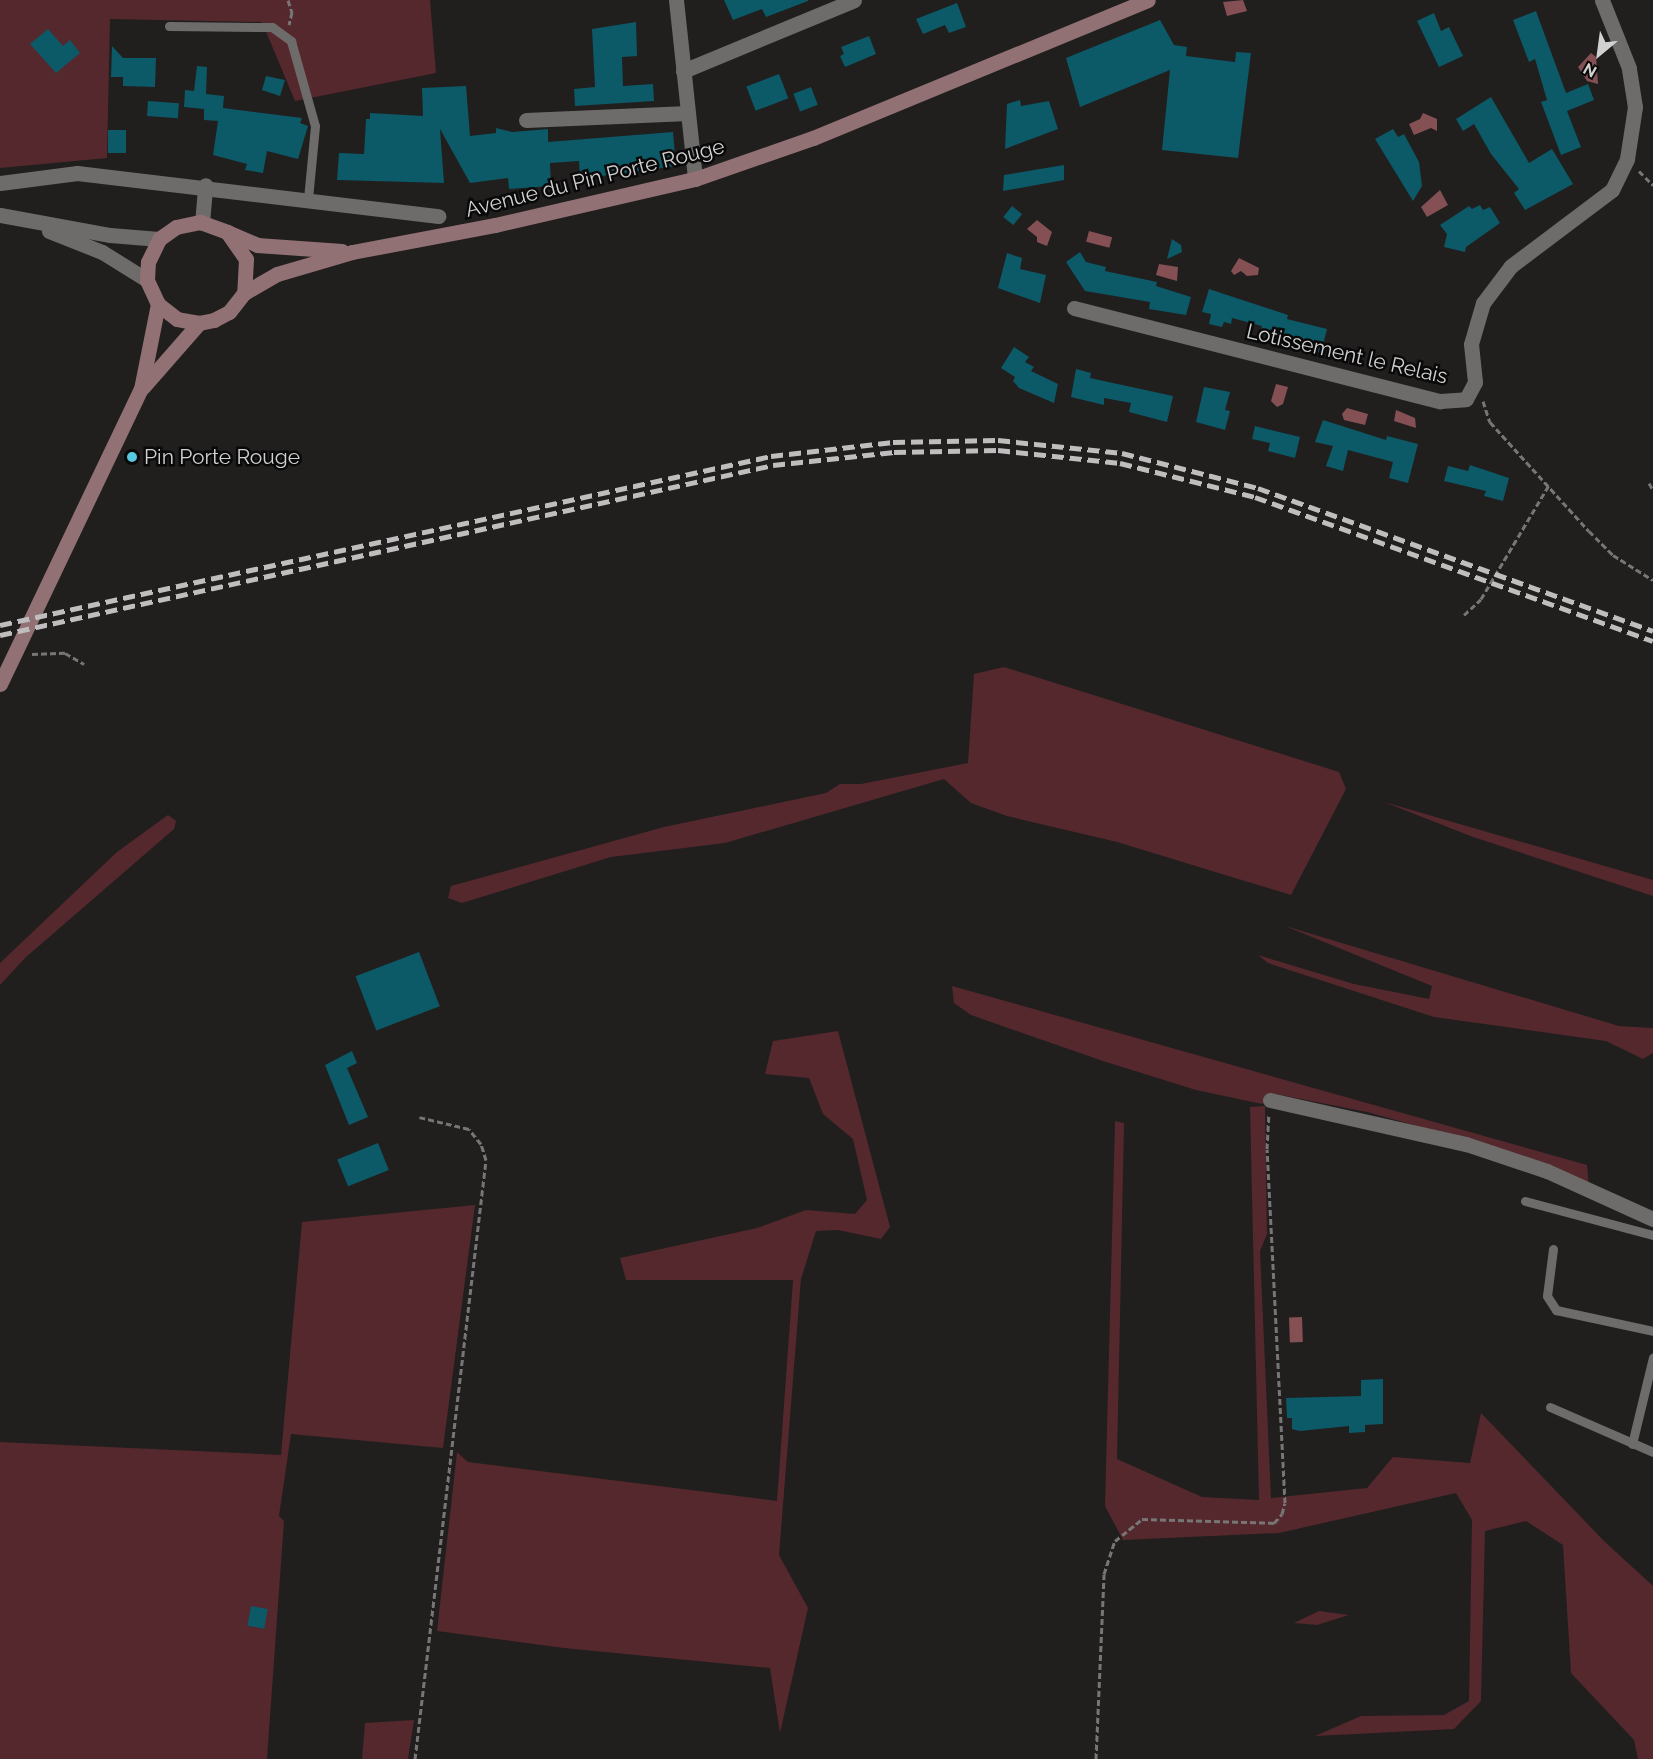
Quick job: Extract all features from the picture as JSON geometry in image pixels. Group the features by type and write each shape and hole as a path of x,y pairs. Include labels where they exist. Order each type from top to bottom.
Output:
{"main road":[{"name":"Avenue du Pin Porte Rouge","path":"244,293 277,274 352,252 507,223 695,179 813,138 1148,0"},
{"path":"141,389 199,323 229,312 244,293 246,259 227,232 202,223 176,227 159,239 148,262 147,280 158,304 177,319 199,323"},
{"name":"Avenue du Pin Porte Rouge","path":"227,232 257,245 352,252"},
{"path":"3,677 141,389 158,304"}],"street":[{"path":"676,0 695,179"},
{"path":"684,71 854,0"},
{"name":"Lotissement le Relais","path":"1074,308 1440,401 1466,399 1475,382 1471,344 1484,303 1511,266 1612,190 1627,159 1635,107 1629,68 1602,0"},
{"path":"526,120 688,113"},
{"name":"Avenue du Pin Porte Rouge","path":"0,183 77,173 205,185 438,216"},
{"path":"202,223 205,185"},
{"path":"0,215 110,235 159,239"},
{"path":"16,218 102,252 147,280"},
{"path":"1270,1100 1466,1144 1547,1171 1653,1219"}],"lane":[{"path":"169,26 272,27 291,41 315,126 308,199"},
{"path":"1525,1201 1653,1235"},
{"path":"1553,1249 1547,1296 1556,1310 1653,1331"},
{"path":"1632,1444 1653,1357"},
{"path":"1550,1407 1653,1452"}],"path":[{"path":"284,35 292,12 288,0"},
{"path":"1627,159 1653,185"},
{"path":"1475,382 1490,422 1613,555 1653,580"},
{"path":"1649,483 1653,490"},
{"path":"1464,615 1481,599 1549,484"},
{"path":"29,654 65,653 84,664"},
{"path":"1096,1759 1104,1574 1115,1541 1142,1519 1274,1523 1282,1514 1285,1503 1267,1149 1270,1100"},
{"path":"415,1759 486,1160 481,1143 469,1129 419,1117"}],"shaded area":[{"path":"0,0 430,0 436,73 295,101 262,22 110,19 107,158 0,168"},
{"path":"1243,0 1247,11 1227,16 1223,2"},
{"path":"1591,53 1596,57 1598,84 1587,81 1578,67"},
{"path":"1423,113 1437,119 1437,131 1431,128 1414,135 1409,124 1420,119"},
{"path":"1440,190 1448,205 1427,217 1421,207"},
{"path":"1037,220 1052,232 1047,246 1037,242 1037,237 1027,229"},
{"path":"1089,231 1112,237 1109,248 1086,242"},
{"path":"1239,258 1259,268 1258,275 1247,276 1241,271 1234,275 1231,271"},
{"path":"1159,264 1178,267 1177,281 1156,275"},
{"path":"1276,384 1288,387 1283,404 1277,407 1271,401"},
{"path":"1347,408 1368,414 1365,425 1344,420 1342,414"},
{"path":"1396,410 1415,418 1416,428 1394,421"},
{"path":"1004,667 1339,772 1346,789 1291,895 1117,842 1007,816 971,803 944,779 725,843 611,857 462,903 448,898 451,886 664,827 826,793 840,784 861,784 968,763 974,674"},
{"path":"1384,802 1653,880 1653,896 1473,837"},
{"path":"168,815 176,821 174,829 25,958 0,985 0,963 117,852"},
{"path":"1285,926 1619,1026 1653,1028 1653,1053 1643,1059 1606,1041 1434,1017 1268,963 1258,955 1354,984 1429,999 1432,986"},
{"path":"952,986 1587,1165 1589,1186 1500,1149 1367,1112 1276,1094 1262,1104 1196,1090 1103,1061 971,1015 954,1003"},
{"path":"838,1031 890,1227 881,1239 838,1230 816,1231 801,1279 779,1555 808,1608 780,1733 770,1668 564,1648 437,1631 457,1452 468,1462 777,1501 793,1280 626,1280 620,1258 757,1228 806,1210 855,1214 867,1200 853,1139 823,1114 809,1078 765,1074 773,1041"},
{"path":"1265,1106 1267,1234 1260,1251 1271,1498 1367,1488 1393,1457 1470,1463 1481,1413 1604,1541 1653,1586 1653,1759 1638,1759 1634,1740 1571,1673 1563,1545 1526,1521 1485,1531 1481,1701 1454,1729 1315,1736 1361,1716 1444,1715 1469,1701 1472,1520 1456,1493 1279,1533 1123,1540 1105,1506 1115,1121 1124,1123 1117,1459 1202,1497 1259,1500 1250,1107"},
{"path":"475,1205 443,1448 291,1434 279,1516 284,1521 267,1759 0,1759 0,1442 281,1455 302,1222"},
{"path":"1289,1317 1302,1317 1303,1342 1290,1342"},
{"path":"1319,1611 1349,1615 1317,1625 1294,1623"},
{"path":"414,1720 408,1759 362,1759 365,1723"}],"building":[{"path":"724,0 808,1 766,17 762,9 733,20"},
{"path":"957,3 966,27 949,33 945,25 923,34 916,19"},
{"path":"1536,11 1566,93 1588,84 1594,100 1567,111 1581,147 1561,155 1541,102 1547,100 1535,59 1529,62 1513,20"},
{"path":"1434,13 1441,31 1449,27 1463,56 1439,67 1417,21"},
{"path":"1160,20 1174,45 1187,47 1186,56 1235,62 1236,52 1251,53 1238,158 1162,150 1170,70 1080,107 1066,58"},
{"path":"636,22 637,56 622,57 623,86 653,84 654,101 575,106 574,89 595,87 592,29"},
{"path":"48,29 63,46 70,40 80,53 56,73 30,44"},
{"path":"869,36 876,54 845,67 840,56 844,54 841,47"},
{"path":"112,46 123,58 156,58 155,87 123,86 123,77 111,77"},
{"path":"197,66 207,67 206,94 224,96 223,108 302,118 300,123 308,126 298,159 267,151 263,173 245,170 247,164 213,155 218,121 204,120 204,109 184,107 185,90 194,91"},
{"path":"779,74 788,98 756,111 746,87"},
{"path":"266,76 285,80 280,96 262,90"},
{"path":"466,86 470,136 496,133 496,128 512,132 548,129 548,142 673,132 676,166 580,179 579,161 550,163 551,186 509,189 508,178 470,183 440,129 444,183 337,180 339,153 364,154 366,119 370,119 370,113 423,116 422,88"},
{"path":"811,87 818,105 800,112 793,94"},
{"path":"1491,97 1529,163 1552,149 1573,184 1525,210 1514,193 1519,189 1491,154 1474,124 1463,131 1456,119"},
{"path":"1020,100 1021,106 1049,101 1058,129 1005,149 1007,104"},
{"path":"148,101 179,103 178,118 147,116"},
{"path":"1393,129 1398,137 1404,134 1419,162 1422,186 1413,201 1375,139"},
{"path":"108,130 126,130 126,153 108,153"},
{"path":"1064,165 1064,180 1003,191 1004,175"},
{"path":"1480,205 1483,210 1490,207 1500,223 1466,247 1465,252 1444,247 1447,234 1440,225 1469,206 1472,209"},
{"path":"1012,206 1022,214 1013,225 1003,217"},
{"path":"1172,239 1181,245 1182,252 1167,259"},
{"path":"1080,252 1086,262 1106,267 1105,271 1157,282 1156,286 1191,297 1186,315 1149,309 1150,302 1085,291 1066,262"},
{"path":"1007,253 1022,258 1020,269 1046,275 1040,303 998,288"},
{"path":"1209,289 1288,315 1287,319 1327,329 1321,353 1280,343 1281,339 1260,334 1262,326 1232,318 1231,324 1224,322 1222,327 1209,324 1211,314 1202,312"},
{"path":"1014,347 1029,357 1025,362 1034,367 1031,371 1058,384 1054,403 1019,388 1013,381 1015,377 1001,368"},
{"path":"1076,369 1091,373 1090,378 1173,396 1167,422 1129,412 1131,403 1104,398 1104,405 1071,397"},
{"path":"1204,387 1230,392 1225,410 1230,411 1225,430 1196,422"},
{"path":"1323,420 1386,440 1387,436 1418,444 1408,483 1389,478 1393,462 1348,450 1343,471 1326,466 1333,446 1315,442"},
{"path":"1255,426 1300,437 1295,458 1268,451 1270,443 1252,439"},
{"path":"1470,465 1509,478 1503,501 1484,496 1486,491 1444,481 1448,466 1468,471"},
{"path":"419,952 440,1006 376,1031 356,976"},
{"path":"352,1051 357,1063 347,1068 368,1117 349,1125 325,1065"},
{"path":"378,1143 389,1170 348,1186 337,1159"},
{"path":"1383,1379 1383,1424 1365,1425 1365,1432 1349,1433 1349,1426 1300,1431 1292,1429 1292,1418 1287,1418 1286,1398 1361,1396 1361,1380"},
{"path":"251,1606 268,1609 264,1629 248,1626"}],"railway":[{"path":"0,625 771,456 893,442 998,440 1122,453 1258,488 1653,631"},
{"path":"0,635 773,465 894,452 998,450 1120,463 1255,497 1653,641"}],"place":[{"name":"Pin Porte Rouge","path":"132,457"}]}
